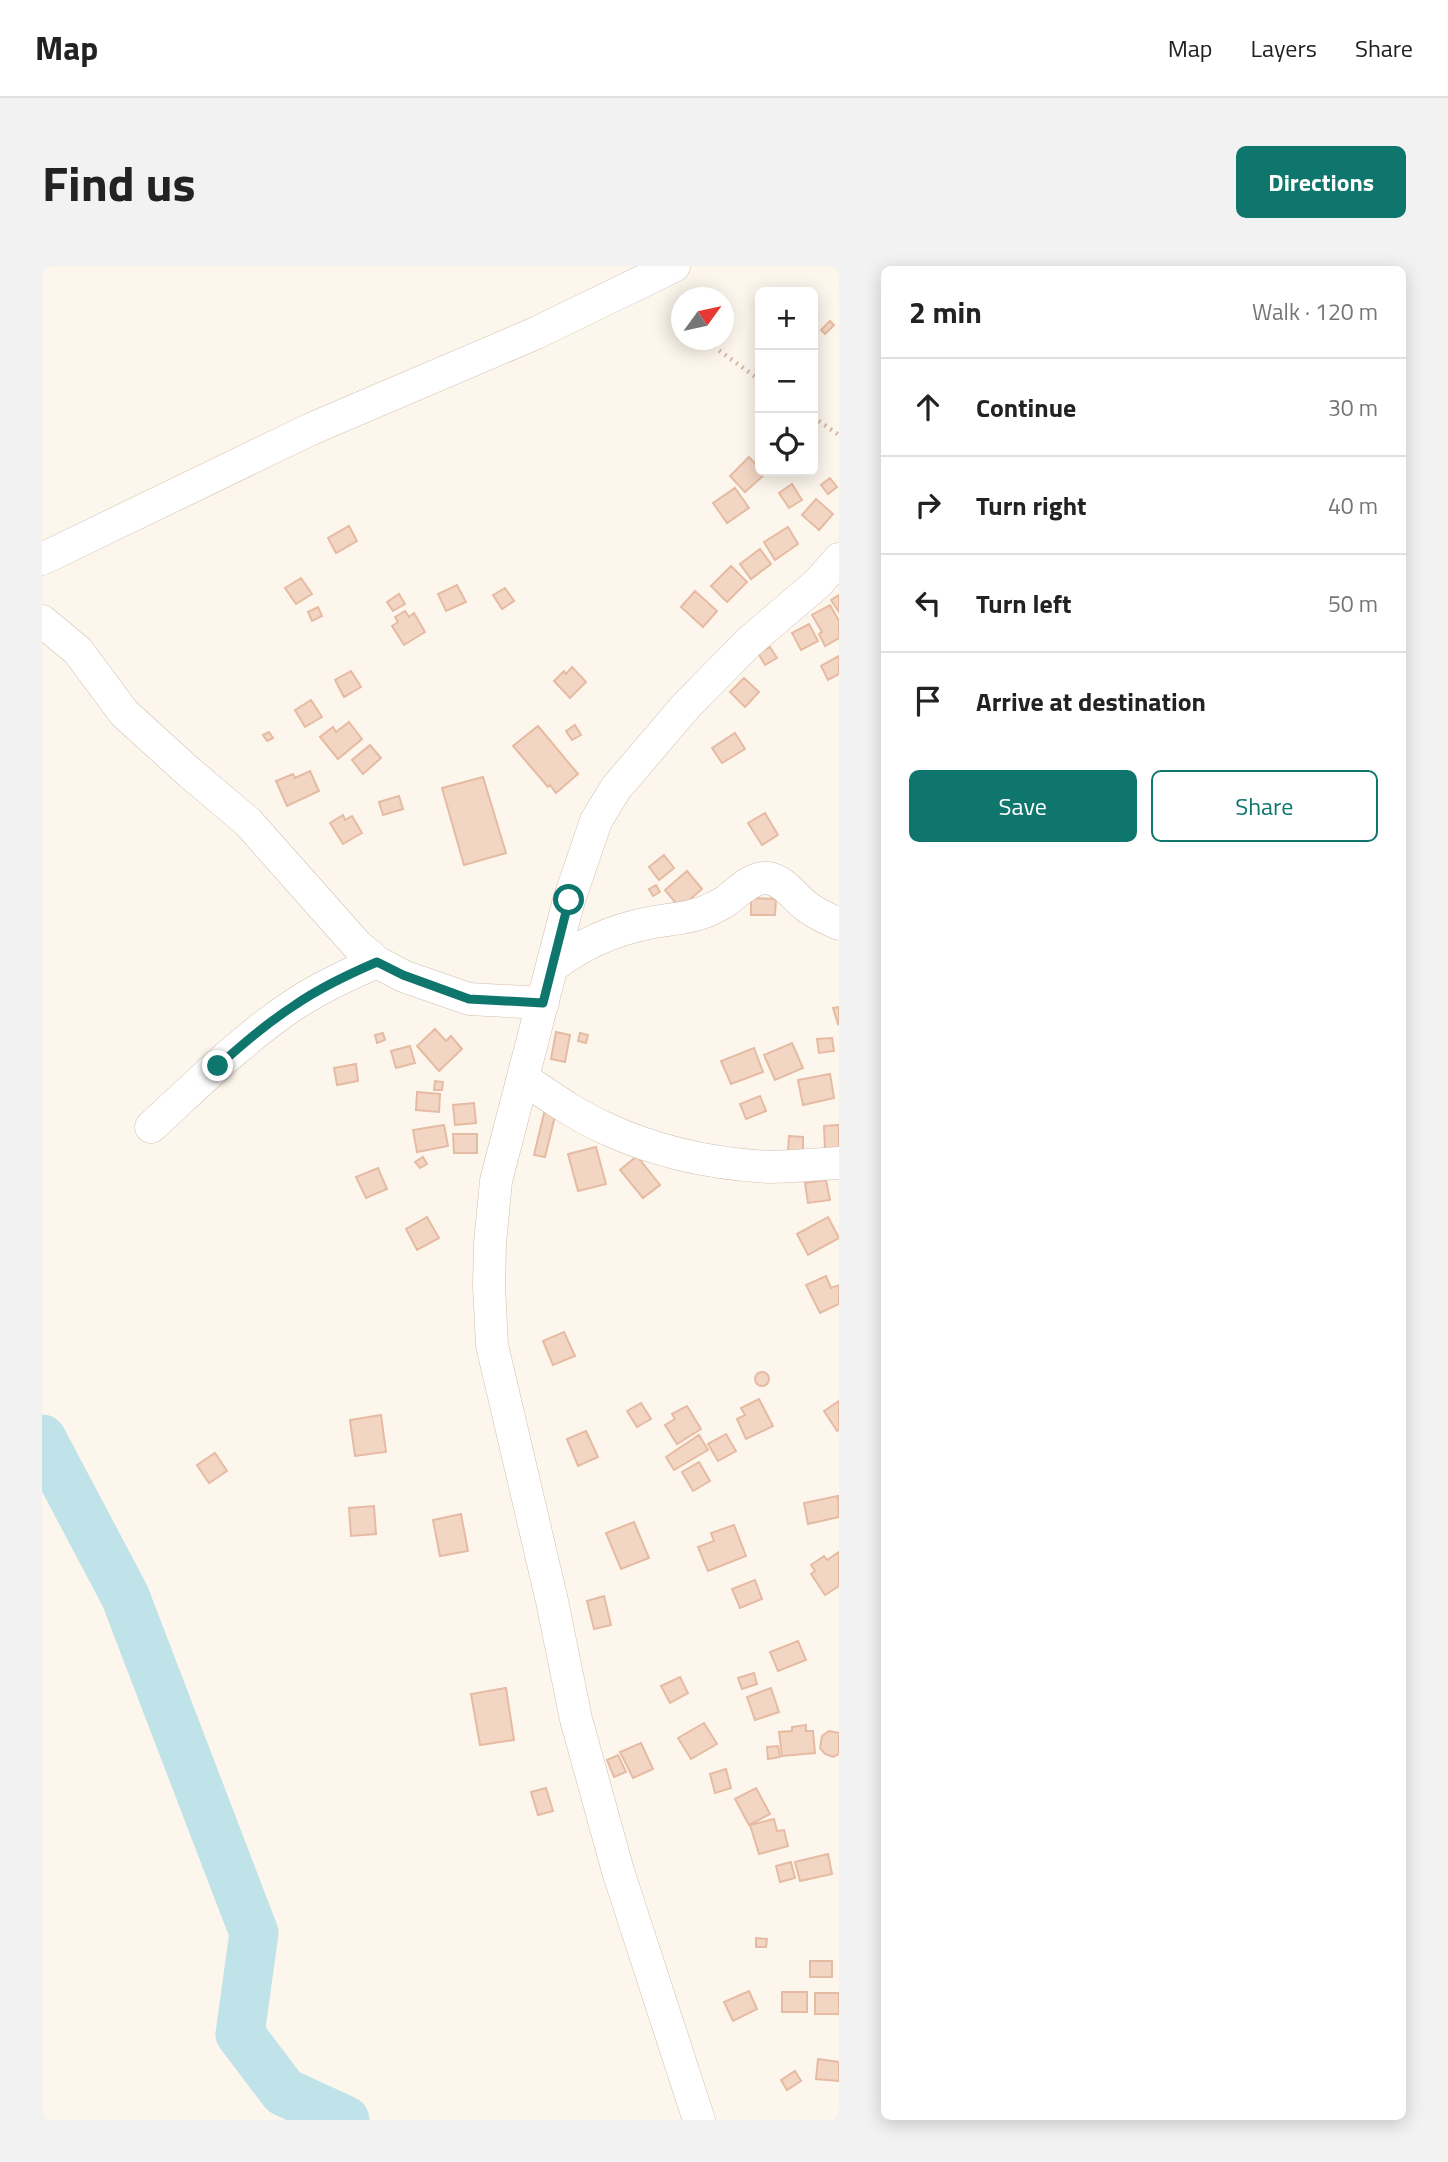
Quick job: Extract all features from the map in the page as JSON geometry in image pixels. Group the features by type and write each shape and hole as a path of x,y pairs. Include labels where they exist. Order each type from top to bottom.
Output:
{"street":[{"path":"42,559 311,429 536,333 674,266"},
{"path":"699,2120 618,1871 576,1719 552,1601 492,1345 490,1243 496,1181 579,867 596,821 616,788 686,706 749,642 818,583 839,559"},
{"path":"42,621 78,651 124,713 248,822 358,945 377,962 403,975 469,999 543,1003"},
{"path":"552,967 570,953 595,941 622,930 703,912 725,901 740,888 766,878 780,882 807,907 839,924"},
{"path":"151,1127 218,1066 295,1004 329,984 377,962"},
{"path":"524,1079 566,1107 607,1129 658,1148 713,1161 771,1167 839,1163"}],"path":[{"path":"718,350 755,376"},
{"path":"818,420 839,435"}],"building":[{"path":"830,321 834,325 825,334 821,330"},
{"path":"749,457 755,463 755,476 763,476 745,492 730,476"},
{"path":"830,478 837,487 828,494 821,485"},
{"path":"792,484 802,500 789,508 779,493"},
{"path":"735,488 749,508 727,523 713,503"},
{"path":"816,499 833,514 819,530 802,515"},
{"path":"349,526 357,541 336,553 328,538"},
{"path":"788,527 798,544 775,560 764,542"},
{"path":"760,549 771,564 751,579 740,564"},
{"path":"731,566 747,582 727,602 711,586"},
{"path":"301,578 312,594 296,604 285,588"},
{"path":"457,585 466,602 446,611 438,594"},
{"path":"505,588 514,601 502,609 493,595"},
{"path":"695,591 717,611 703,627 681,607"},
{"path":"399,594 405,604 393,611 387,602"},
{"path":"839,595 839,612 831,600"},
{"path":"830,605 839,621 839,638 825,646 819,634 822,632 812,615"},
{"path":"318,607 322,616 312,621 308,612"},
{"path":"405,611 409,617 414,613 425,632 404,645 392,626 398,622 395,617"},
{"path":"809,624 818,641 801,650 792,633"},
{"path":"770,647 777,658 765,665 758,653"},
{"path":"839,656 839,674 828,680 821,666"},
{"path":"572,667 586,682 570,698 554,681"},
{"path":"351,671 361,687 344,697 335,680"},
{"path":"744,678 759,692 745,707 730,692"},
{"path":"311,700 322,717 305,727 295,710"},
{"path":"349,722 362,739 338,759 320,737 333,727 336,732"},
{"path":"575,725 581,735 572,740 566,731"},
{"path":"538,726 578,774 556,793 513,746"},
{"path":"269,732 273,738 267,741 263,735"},
{"path":"735,733 745,749 722,763 712,748"},
{"path":"370,745 381,758 363,774 352,760"},
{"path":"310,771 319,791 287,806 276,781 293,774 295,778"},
{"path":"483,777 506,853 464,865 442,788"},
{"path":"399,796 403,809 383,815 379,802"},
{"path":"765,813 778,835 762,845 748,823"},
{"path":"343,815 345,820 352,816 362,833 343,844 330,823"},
{"path":"664,855 674,868 659,880 649,867"},
{"path":"687,871 702,889 680,908 665,890"},
{"path":"656,885 660,892 653,896 649,889"},
{"path":"751,898 776,899 775,915 751,915"},
{"path":"839,1007 839,1023 838,1024 833,1008"},
{"path":"435,1029 446,1041 451,1036 462,1049 439,1071 417,1046"},
{"path":"556,1032 570,1035 565,1062 551,1059"},
{"path":"383,1033 385,1040 377,1043 375,1035"},
{"path":"580,1033 588,1035 586,1043 578,1041"},
{"path":"832,1038 834,1051 819,1053 817,1039"},
{"path":"792,1043 803,1068 775,1080 764,1055"},
{"path":"410,1046 415,1063 396,1068 391,1051"},
{"path":"754,1048 763,1072 731,1084 721,1061"},
{"path":"356,1064 358,1081 337,1085 334,1068"},
{"path":"830,1074 834,1098 803,1105 798,1080"},
{"path":"435,1081 443,1082 442,1090 434,1090"},
{"path":"417,1092 440,1094 439,1112 416,1110"},
{"path":"760,1096 766,1111 746,1119 740,1104"},
{"path":"474,1103 476,1123 455,1125 453,1105"},
{"path":"545,1109 556,1112 545,1157 534,1155"},
{"path":"444,1125 448,1146 417,1152 413,1130"},
{"path":"839,1125 839,1149 825,1150 824,1126"},
{"path":"453,1134 477,1134 477,1153 454,1153"},
{"path":"789,1136 803,1137 803,1152 788,1151"},
{"path":"596,1147 606,1184 578,1191 568,1154"},
{"path":"637,1156 660,1185 643,1198 620,1170"},
{"path":"423,1157 427,1164 420,1168 415,1162"},
{"path":"378,1168 387,1189 366,1198 356,1177"},
{"path":"826,1180 830,1200 808,1203 805,1183"},
{"path":"427,1217 439,1238 417,1250 406,1229"},
{"path":"828,1217 839,1238 808,1255 797,1234"},
{"path":"826,1276 831,1288 839,1285 839,1304 820,1313 806,1285"},
{"path":"564,1332 575,1356 553,1365 543,1341"},
{"path":"762,1372 767,1374 767,1384 762,1386 757,1384 755,1379 757,1374"},
{"path":"759,1399 773,1426 746,1439 737,1419 745,1415 741,1408"},
{"path":"839,1401 839,1429 837,1431 824,1411"},
{"path":"641,1403 651,1419 637,1427 627,1411"},
{"path":"687,1406 701,1429 677,1444 665,1425 675,1419 672,1414"},
{"path":"381,1415 386,1452 355,1456 350,1420"},
{"path":"586,1431 598,1457 578,1466 567,1439"},
{"path":"726,1434 736,1451 718,1461 708,1444"},
{"path":"699,1435 708,1450 674,1470 666,1457"},
{"path":"215,1453 227,1471 209,1483 197,1465"},
{"path":"699,1462 710,1481 693,1491 682,1472"},
{"path":"838,1496 839,1517 808,1524 804,1503"},
{"path":"374,1506 376,1534 351,1536 349,1508"},
{"path":"461,1514 468,1551 440,1556 433,1520"},
{"path":"634,1522 649,1558 621,1569 606,1533"},
{"path":"734,1525 746,1556 708,1571 698,1547 714,1541 711,1533"},
{"path":"839,1552 839,1586 825,1595 811,1574 815,1571 811,1565 824,1556 827,1560"},
{"path":"755,1580 762,1599 740,1608 732,1589"},
{"path":"604,1596 611,1625 594,1629 587,1601"},
{"path":"798,1641 806,1660 778,1671 770,1652"},
{"path":"754,1673 757,1684 742,1689 738,1678"},
{"path":"680,1677 688,1693 670,1703 661,1686"},
{"path":"506,1688 514,1740 480,1745 471,1694"},
{"path":"771,1688 779,1712 755,1720 747,1697"},
{"path":"704,1723 717,1744 691,1759 678,1738"},
{"path":"806,1725 806,1731 813,1731 815,1753 782,1756 779,1732 792,1731 792,1727"},
{"path":"829,1731 839,1733 839,1754 833,1757 820,1748 822,1736"},
{"path":"641,1743 653,1769 633,1778 620,1752"},
{"path":"778,1746 780,1757 768,1759 767,1747"},
{"path":"618,1755 626,1772 614,1777 607,1760"},
{"path":"726,1769 731,1788 715,1793 710,1774"},
{"path":"546,1788 553,1811 538,1815 531,1792"},
{"path":"756,1788 770,1814 749,1825 735,1799"},
{"path":"774,1819 777,1831 784,1830 788,1846 759,1854 750,1825"},
{"path":"828,1854 832,1874 800,1881 795,1862"},
{"path":"791,1862 795,1878 780,1882 776,1866"},
{"path":"756,1938 767,1939 766,1947 756,1947"},
{"path":"810,1961 832,1961 832,1977 810,1977"},
{"path":"749,1991 757,2009 733,2021 724,2002"},
{"path":"782,1992 807,1992 807,2012 782,2012"},
{"path":"815,1993 839,1993 839,2014 815,2014"},
{"path":"818,2059 839,2062 839,2081 816,2079"},
{"path":"795,2071 801,2081 787,2090 781,2080"}],"waterway":[{"path":"42,1439 125,1596 254,1933 240,2034 284,2092 345,2120"}],"route":[{"path":"218,1066 295,1004 329,984 377,962 403,975 469,999 543,1003 569,900"}]}
